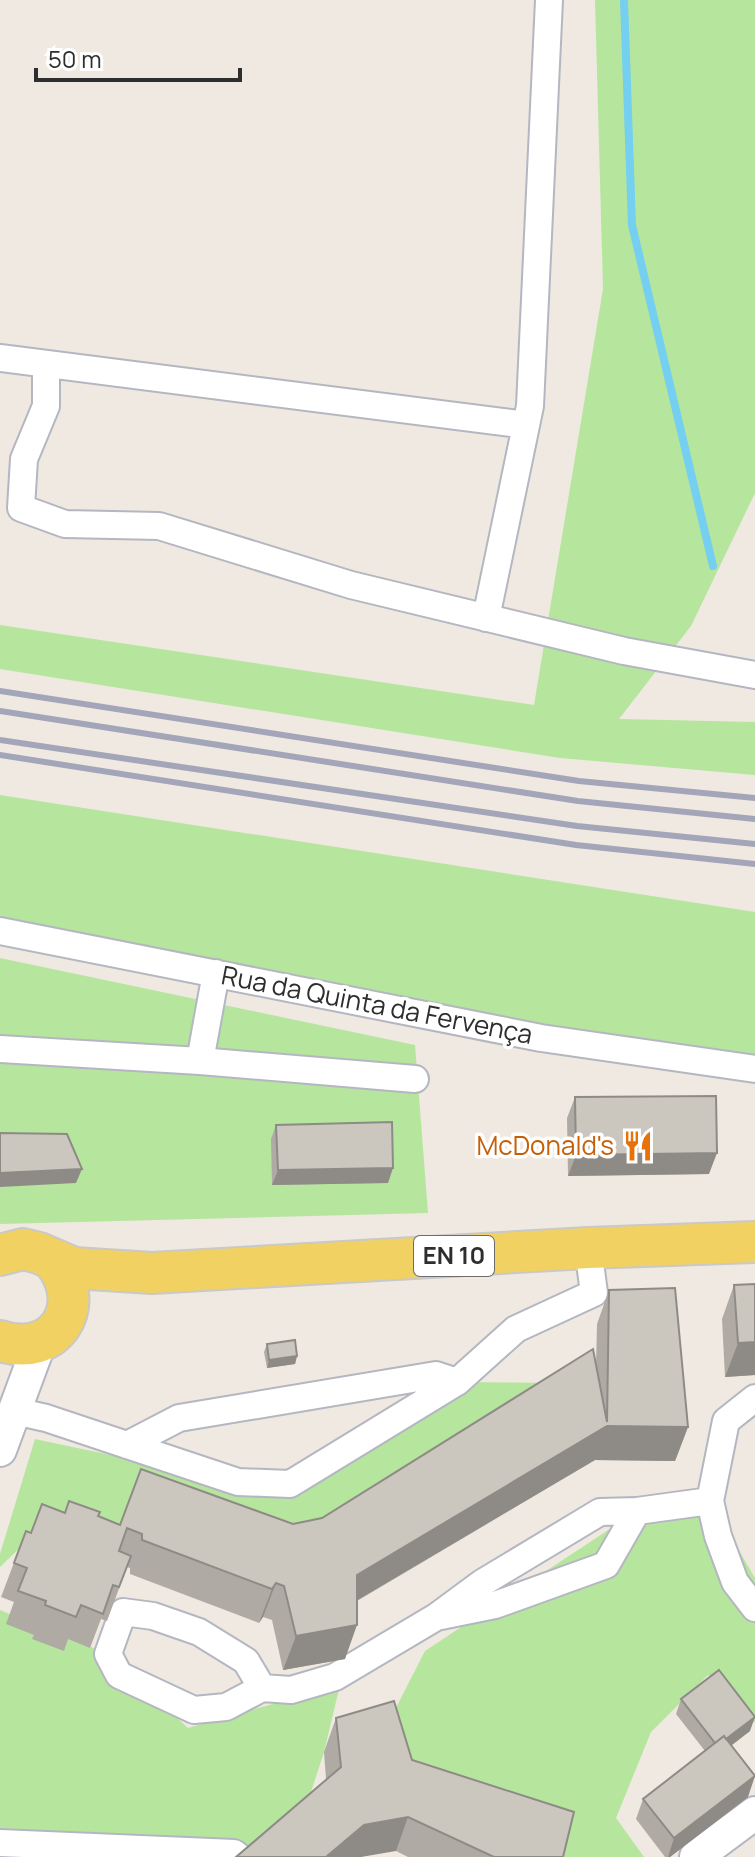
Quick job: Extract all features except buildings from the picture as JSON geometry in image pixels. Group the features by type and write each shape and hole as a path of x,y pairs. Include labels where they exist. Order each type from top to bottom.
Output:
{"main road":[{"name":"EN 10","path":"53,1260 74,1268 152,1273 588,1248 755,1242"},
{"path":"0,1255 23,1249 39,1253 53,1260 69,1288 68,1312 61,1325 40,1342 23,1345 0,1341"},
{"path":"68,1312 152,1273"}],"street":[{"path":"486,618 530,406 549,0"},
{"path":"0,358 526,425"},
{"path":"46,365 46,406 24,459 21,508 65,524 159,526 351,585 624,651 755,675"},
{"name":"Rua da Quinta da Fervença","path":"0,931 541,1038 755,1069"},
{"path":"200,1061 216,973"},
{"path":"0,1049 200,1061 415,1079"},
{"path":"15,1411 46,1418 238,1482 290,1484 457,1382 516,1329 594,1293 588,1248"},
{"path":"0,1450 40,1342"},
{"path":"127,1445 179,1418 436,1375 457,1382"},
{"path":"755,1398 726,1421 710,1501 718,1536 735,1582 755,1608"},
{"path":"262,1688 246,1661 199,1632 153,1616 123,1612 108,1654 119,1675 194,1710 226,1707 262,1688 291,1690 335,1677 436,1617 482,1583 600,1512 637,1511 710,1501"},
{"path":"436,1617 495,1605 606,1565 637,1511"},
{"path":"696,1857 755,1813"},
{"path":"0,1843 234,1853 239,1857"}],"green space":[{"path":"595,0 755,0 755,493 691,626 619,719 755,722 755,775 560,758 0,669 0,625 534,705 603,289"},
{"path":"0,795 755,912 755,1069 0,931"},
{"path":"0,958 415,1045 428,1213 0,1224"},
{"path":"457,1382 581,1383 310,1551 108,1559 29,1539 0,1567 0,1554 35,1439 238,1482 290,1484"},
{"path":"710,1501 755,1578 755,1723 708,1675 651,1732 616,1818 644,1857 559,1857 400,1794 382,1735 425,1651 637,1511"},
{"path":"0,1610 108,1654 188,1728 340,1685 310,1795 263,1857 0,1844"}],"waterway":[{"path":"624,0 632,225 713,566"}],"railway":[{"path":"0,691 579,781 755,798"},
{"path":"0,711 578,801 755,819"},
{"path":"0,740 577,826 755,844"},
{"path":"0,755 576,845 755,864"}],"place":[{"name":"McDonald's","path":"638,1146"}]}
